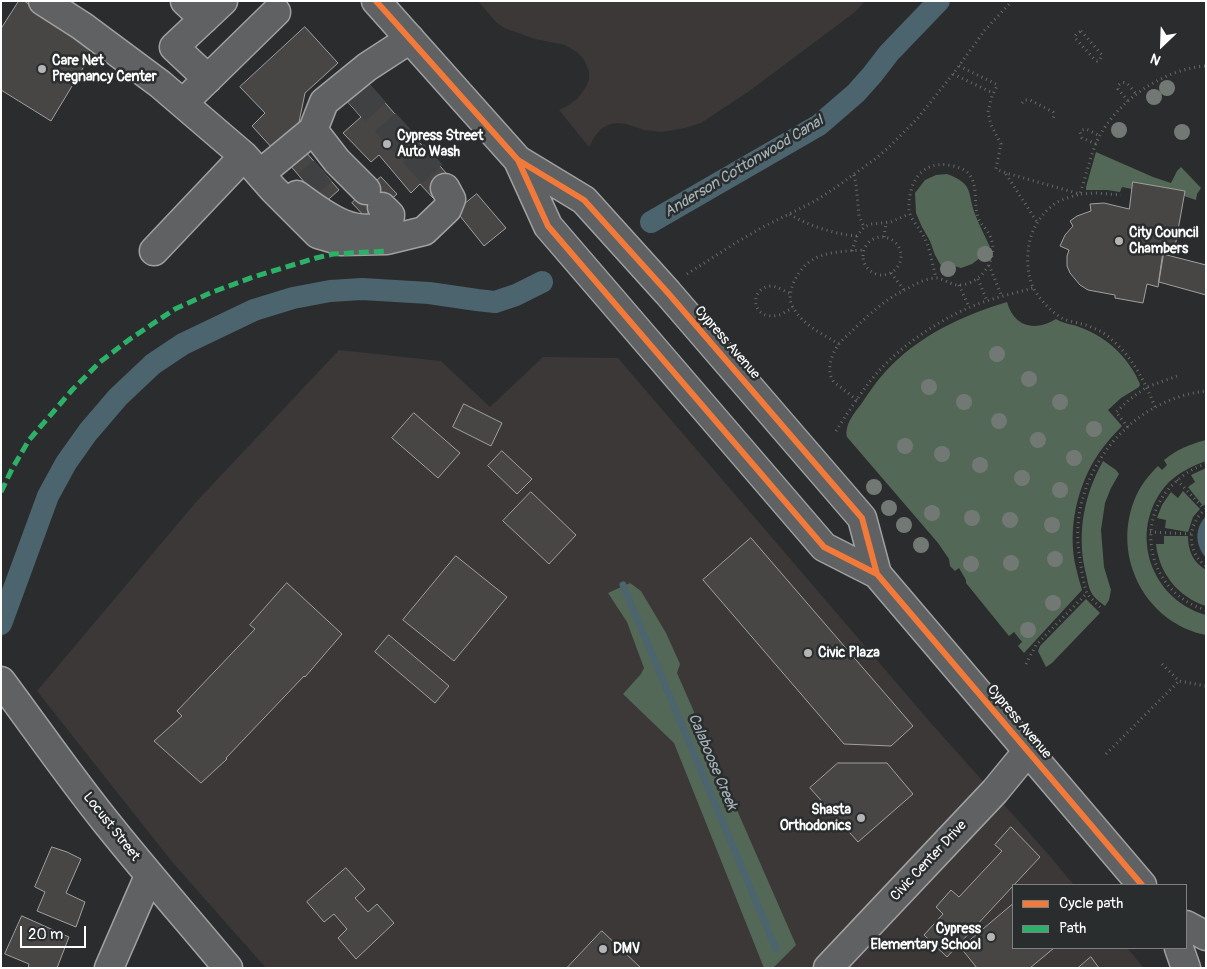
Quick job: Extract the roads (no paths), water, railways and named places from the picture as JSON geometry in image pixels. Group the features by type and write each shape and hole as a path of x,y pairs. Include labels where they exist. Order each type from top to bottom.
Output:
{"main road":[{"path":"43,1 90,32 160,84 258,166 273,189 318,234 342,241 387,240 424,231 447,209 451,199 445,188"},
{"name":"Cypress Avenue","path":"376,1 518,160 584,200 675,301 862,518 877,574"},
{"path":"204,7 174,47 208,79"},
{"path":"183,103 276,12"},
{"path":"258,166 316,178 374,199 390,215 389,223 382,227 371,229 355,228 326,216 316,178 313,130 324,102 353,87 367,67 410,39"},
{"path":"154,251 258,166 313,130"},
{"name":"Cypress Avenue","path":"518,160 548,226 824,547 877,574 1141,884"},
{"name":"Locust Street","path":"1,681 68,772 149,876 228,968"},
{"name":"Civic Center Drive","path":"828,968 995,790 1028,752"},
{"path":"109,968 149,876"},
{"path":"1187,926 1206,936"},
{"path":"1180,949 1186,968"}],"water":[{"path":"1206,516 1206,558 1202,553 1197,537 1199,526"}],"waterway":[{"name":"Anderson Cottonwood Canal","path":"651,222 819,125 856,93 889,53 939,1"},
{"name":"Anderson Cottonwood Canal","path":"1,624 48,496 66,463 88,432 118,397 153,364 183,344 254,310 293,298 330,291 362,289 429,293 495,302 516,295 542,282"},
{"name":"Calaboose Creek","path":"623,585 776,949"}],"tunnel":[{"path":"357,91 445,188"},
{"path":"307,184 323,171"}],"place":[{"name":"Care Net Pregnancy Center","path":"42,69"},
{"name":"Cypress Street Auto Wash","path":"387,144"},
{"name":"City Council Chambers","path":"1119,241"},
{"name":"Civic Plaza","path":"808,653"},
{"name":"Shasta Orthodonics","path":"861,818"},
{"name":"Cypress Elementary School","path":"991,937"},
{"name":"DMV","path":"603,949"}]}
